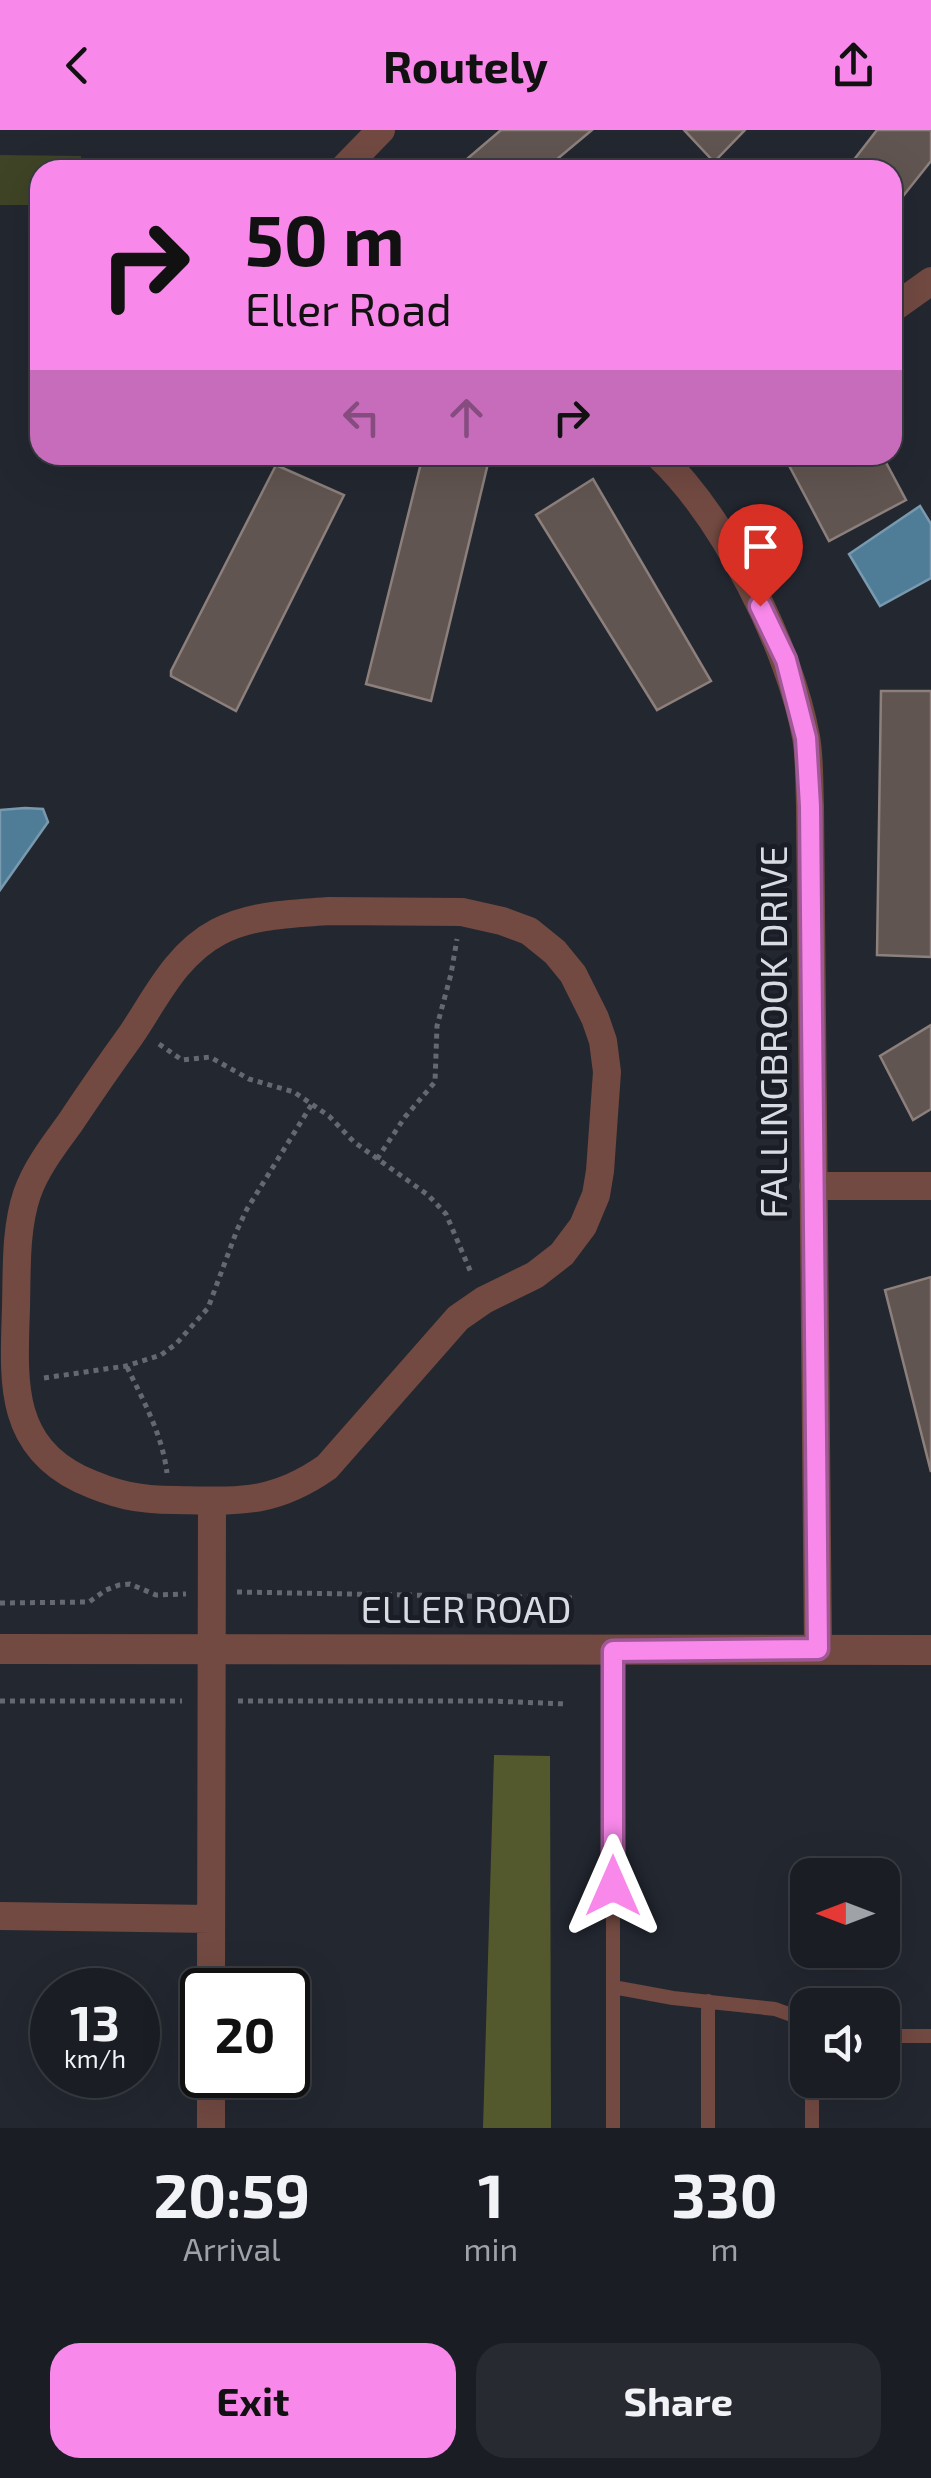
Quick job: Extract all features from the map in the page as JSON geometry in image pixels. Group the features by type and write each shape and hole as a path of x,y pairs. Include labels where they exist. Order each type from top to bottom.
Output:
{"street":[{"path":"352,160 381,130"},
{"path":"902,301 931,281"},
{"name":"FALLINGBROOK DRIVE","path":"671,465 747,580 786,660 806,738 810,806 818,1649"},
{"path":"329,911 469,913 529,931 574,974 603,1041 608,1072 596,1195 583,1226 562,1254 535,1276 484,1300 458,1318 327,1466 306,1482 254,1499 142,1500 112,1493 60,1468 38,1448 27,1429 20,1408 14,1351 19,1226 41,1164 135,1028 173,969 192,950 218,932 259,917 329,911"},
{"path":"813,1186 931,1186"},
{"path":"211,1968 212,1501"},
{"name":"ELLER ROAD","path":"0,1649 931,1650"},
{"path":"0,1916 211,1919"},
{"path":"211,2098 211,2128"}],"lane":[{"path":"613,1651 613,2128"},
{"path":"613,1987 775,2009 790,2014"},
{"path":"708,2001 708,2128"},
{"path":"900,2036 931,2036"},
{"path":"812,2098 812,2128"}],"path":[{"path":"377,1159 404,1117 435,1082 437,1026 469,913"},
{"path":"135,1028 182,1060 210,1057 249,1078 294,1092 329,1116 354,1142 428,1195 446,1214 484,1300"},
{"path":"16,1379 52,1378 126,1366 161,1355 176,1344 208,1308 247,1209 312,1104"},
{"path":"126,1366 153,1419 165,1454 171,1500"},
{"path":"0,1603 90,1602 106,1590 130,1584 156,1595"},
{"path":"250,1591 574,1598"},
{"path":"0,1701 151,1701"},
{"path":"263,1701 568,1704"}],"green space":[{"path":"0,155 81,156 81,160 30,160 30,205 0,205"},
{"path":"494,1755 550,1756 551,2128 483,2128"}],"water":[{"path":"920,506 931,524 931,578 880,606 849,554"},
{"path":"43,809 48,822 0,890 0,810"}],"building":[{"path":"501,130 592,130 556,160 466,160"},
{"path":"684,130 745,130 716,160"},
{"path":"877,130 931,130 931,161 902,197 902,160 854,160"},
{"path":"276,465 344,495 236,711 171,676 171,671"},
{"path":"421,465 488,465 431,701 366,684"},
{"path":"789,465 887,465 906,500 829,541"},
{"path":"593,479 711,681 657,710 536,515"},
{"path":"881,691 931,691 931,957 877,955"},
{"path":"931,1025 931,1109 913,1120 880,1056"},
{"path":"931,1277 931,1472 885,1290"}],"route":[{"path":"613,1886 613,1651 818,1649 810,806 806,738 786,660 760,606"}]}
